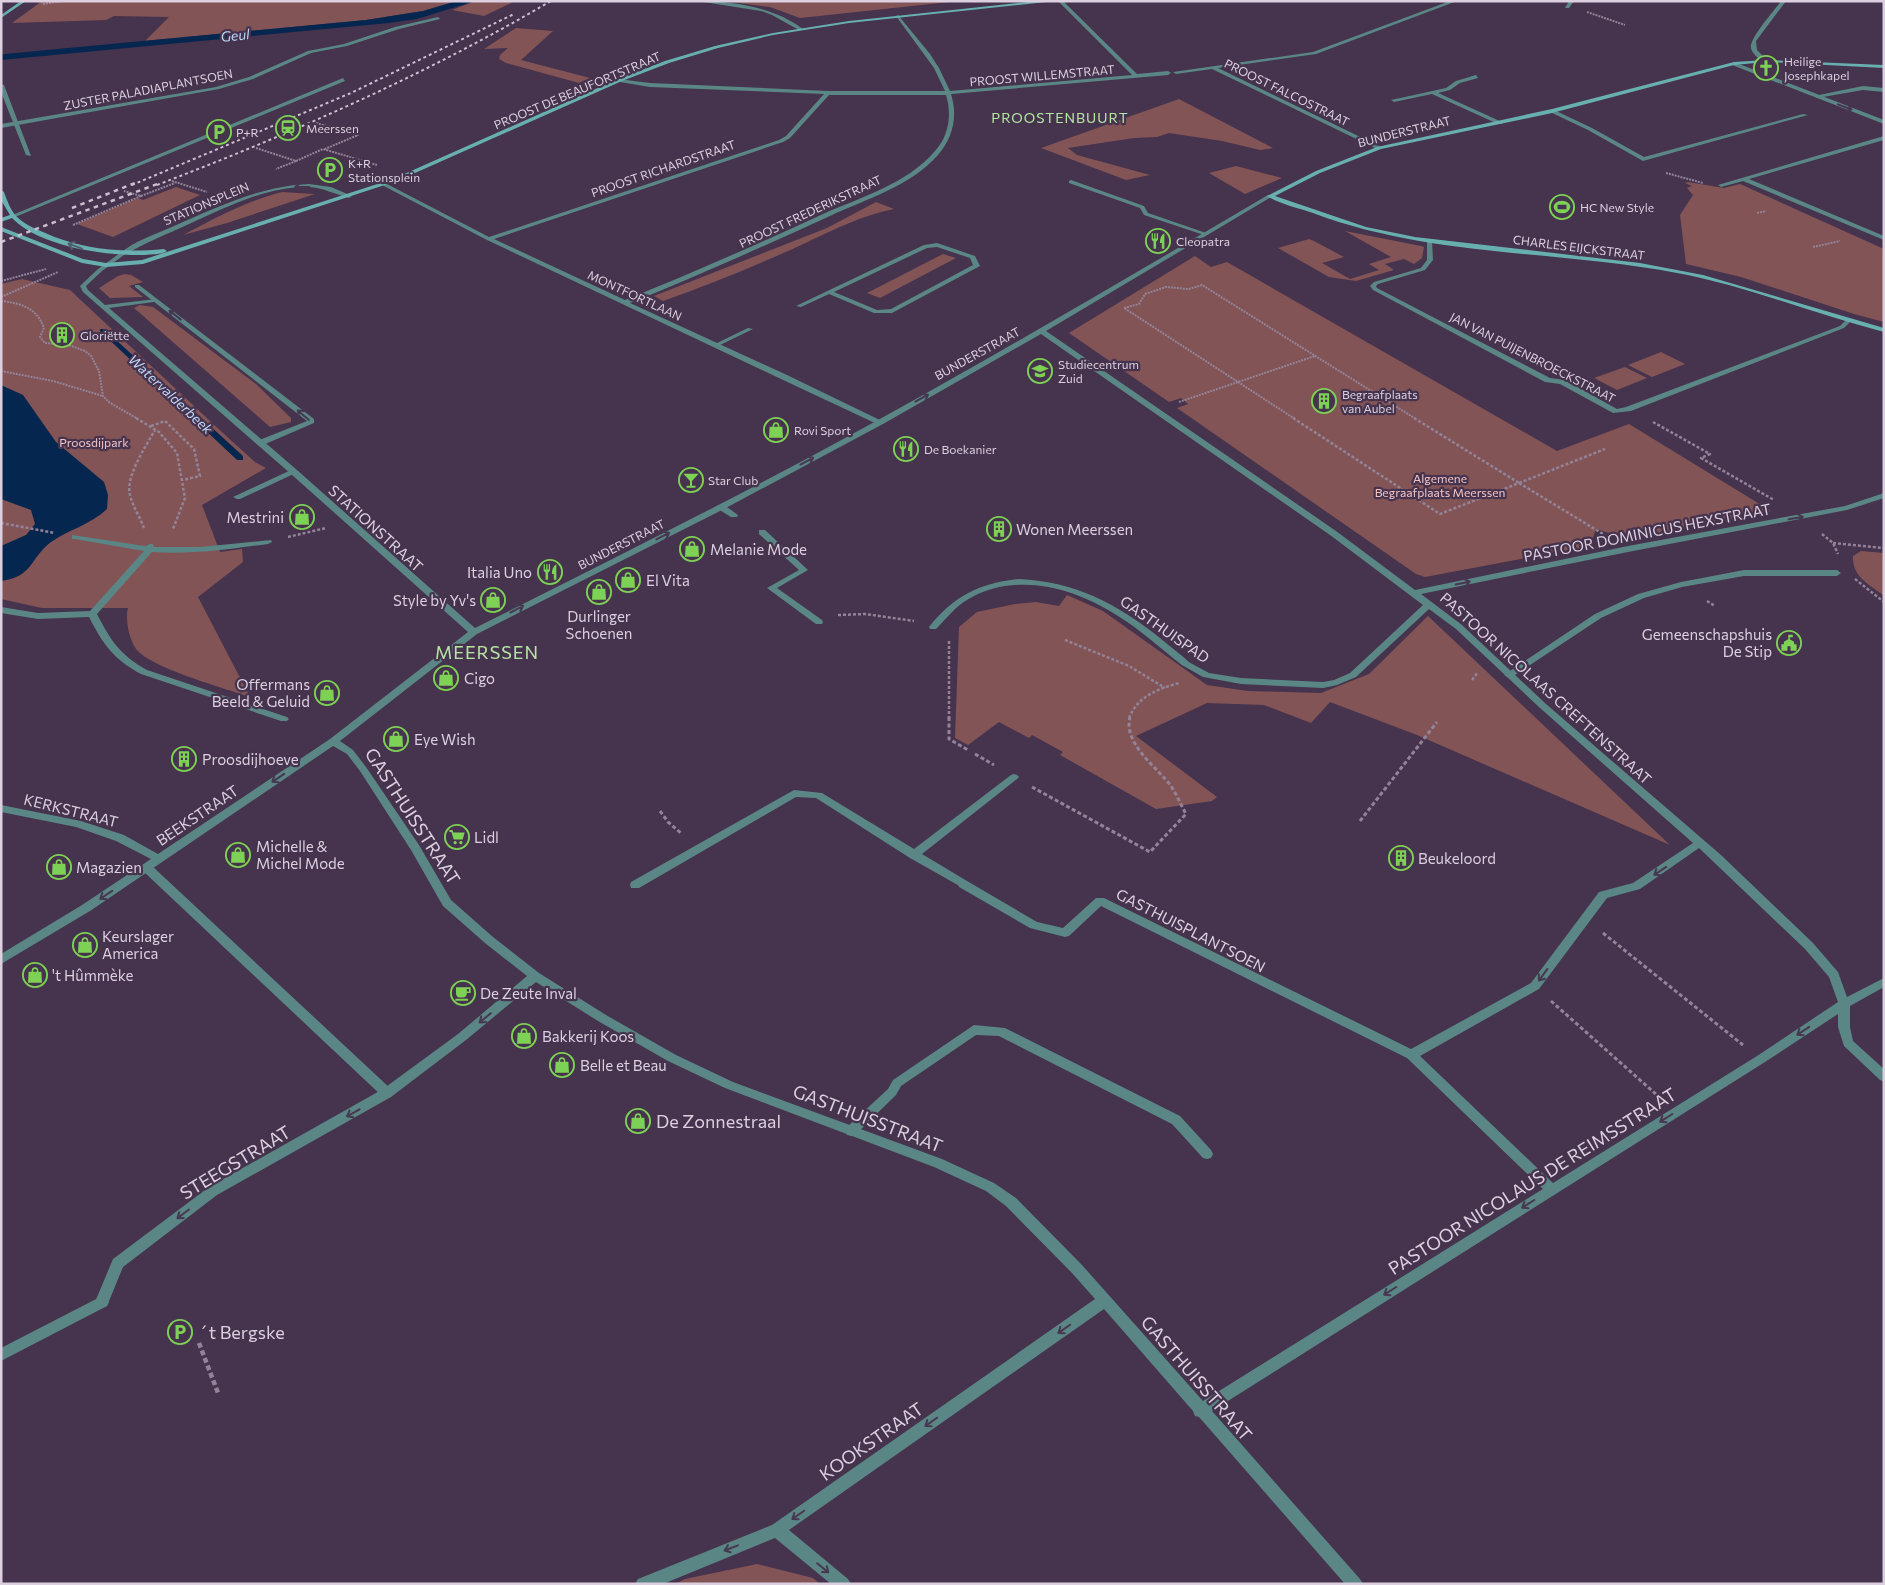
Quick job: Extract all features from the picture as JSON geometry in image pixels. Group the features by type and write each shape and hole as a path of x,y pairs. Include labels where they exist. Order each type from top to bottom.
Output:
{"street":[{"path":"1,17 24,1"},
{"path":"700,1 762,10 801,28"},
{"name":"PROOST DE BEAUFORTSTRAAT","path":"383,184 620,80 667,62 717,47 801,28 898,16 1054,1"},
{"path":"1060,1 1136,76"},
{"name":"PROOST WILLEMSTRAAT","path":"620,80 650,85 828,93 948,93 1136,76 1314,53 1455,1"},
{"path":"1567,7 1572,1"},
{"path":"1766,61 1756,53 1753,48 1754,41 1784,1"},
{"name":"PROOST FREDERIKSTRAAT","path":"626,302 736,257 896,183 925,164 943,145 950,128 952,113 948,93 941,74 898,16"},
{"name":"ZUSTER PALADIAPLANTSOEN","path":"1,126 217,88 251,78 310,52 345,45 397,28 438,18"},
{"name":"BUNDERSTRAAT","path":"474,632 721,507 880,422 1041,331 1270,196 1318,172 1379,148 1552,111 1734,64 1766,61 1884,67"},
{"path":"1734,64 1884,122"},
{"name":"PROOST FALCOSTRAAT","path":"1212,67 1379,148"},
{"path":"1394,100 1448,89 1458,82 1476,78"},
{"path":"1,220 220,132 343,80"},
{"path":"1,84 29,155"},
{"path":"1817,96 1863,88 1884,90"},
{"name":"BUNDERSTRAAT","path":"1433,92 1500,123"},
{"name":"PROOST RICHARDSTRAAT","path":"489,239 781,141 788,137 828,93"},
{"path":"1552,111 1590,128 1643,159 1805,114"},
{"path":"1721,186 1884,138"},
{"path":"1744,179 1884,238"},
{"path":"1071,182 1142,207 1146,214 1206,234"},
{"path":"1,229 82,261 106,264 143,262 383,184"},
{"name":"MONTFORTLAAN","path":"383,184 489,239 880,422"},
{"name":"STATIONSPLEIN","path":"106,264 137,245 236,200 271,190 289,187 315,187 337,190 349,196"},
{"path":"1,192 7,207 22,224 79,248 122,254 183,249"},
{"name":"CHARLES EIJCKSTRAAT","path":"1270,196 1358,227 1429,241 1604,260 1678,271 1742,287 1848,321 1884,330"},
{"name":"JAN VAN PUIJENBROECKSTRAAT","path":"1429,241 1430,260 1423,269 1376,284 1373,286 1375,289 1548,380 1562,382 1616,411 1628,409 1842,327 1848,321"},
{"path":"799,306 926,246 936,245 973,257 977,266 892,311 876,312 829,292"},
{"name":"STATIONSTRAAT","path":"106,264 93,275 83,288 294,472 450,613 474,632"},
{"path":"138,286 311,421 260,443"},
{"path":"104,306 154,300"},
{"path":"716,345 750,329"},
{"name":"PASTOOR NICOLAAS CREFTENSTRAAT","path":"1041,331 1154,411 1268,488 1415,593 1459,627 1509,675 1700,843 1809,946 1834,975 1844,1004 1844,1027 1848,1043 1884,1077"},
{"path":"237,497 294,472"},
{"name":"PASTOOR DOMINICUS HEXSTRAAT","path":"1415,593 1628,548 1847,508 1884,495"},
{"path":"721,507 734,515"},
{"path":"762,532 804,570 771,588 819,622"},
{"path":"75,537 121,546 204,549 268,542"},
{"path":"1,610 38,616 92,614 150,546"},
{"path":"1509,675 1598,616 1641,596 1681,585 1744,573 1837,573"},
{"name":"GASTHUISPAD","path":"934,627 963,598 982,589 1005,582 1027,581 1074,591 1114,608 1184,663 1200,672 1241,681 1324,685 1353,675 1429,604"},
{"path":"92,614 111,650 129,665 144,672 284,720"},
{"name":"BEEKSTRAAT","path":"1,960 147,868 333,741 474,632"},
{"name":"GASTHUISSTRAAT","path":"333,741 346,749 364,769 448,902 488,940 536,976 602,1018 672,1058 729,1085 938,1163 990,1187 1011,1202 1077,1270 1355,1584"},
{"path":"914,855 1014,777"},
{"name":"GASTHUISPLANTSOEN","path":"635,885 794,793 818,795 914,855 1034,925 1065,932 1100,901 1411,1055 1552,1189"},
{"name":"KERKSTRAAT","path":"1,808 76,824 111,835 125,840 160,859"},
{"path":"1411,1055 1535,986 1603,895 1636,886 1700,843"},
{"path":"147,868 387,1093"},
{"name":"STEEGSTRAAT","path":"1,1355 102,1302 118,1263 213,1191 387,1093 462,1037 536,976"},
{"name":"PASTOOR NICOLAUS DE REIMSSTRAAT","path":"1200,1411 1761,1059 1844,1004 1884,982"},
{"path":"851,1131 892,1092 897,1083 974,1030 1001,1031 1176,1120 1206,1154"},
{"name":"KOOKSTRAAT","path":"643,1584 777,1530 1104,1300"},
{"path":"777,1530 843,1584"}],"path":[{"path":"1567,7 1625,25"},
{"path":"296,161 358,135 316,122"},
{"path":"256,148 268,152"},
{"path":"323,149 409,174"},
{"path":"172,181 213,194"},
{"path":"71,226 176,183"},
{"path":"124,190 141,196"},
{"path":"1813,247 1841,241"},
{"path":"1,282 50,268"},
{"path":"1,297 66,269"},
{"path":"1605,449 1519,483 1440,514 1124,308 1140,304 1145,294 1166,287 1189,289 1202,285 1428,428 1519,483 1628,548"},
{"path":"1,301 24,305 39,314 44,328 40,337 45,343 71,345 93,357 102,378 103,396"},
{"path":"1154,411 1315,355"},
{"path":"1,372 53,381 103,396 110,403 151,426 166,439 177,453 185,498 163,547"},
{"path":"1628,409 1710,454 1700,458 1803,516"},
{"path":"151,426 165,421 194,449 200,476 183,480"},
{"path":"150,546 128,491 132,471 155,429"},
{"path":"1,523 75,537"},
{"path":"268,542 319,530"},
{"path":"1833,543 1884,548"},
{"path":"819,622 834,616 865,614 909,620 934,627 949,640 949,739 968,750"},
{"path":"1065,640 1125,662 1146,673 1165,688"},
{"path":"975,754 1150,852 1186,814 1173,789 1130,736 1128,724 1130,715 1137,704 1153,692 1192,680 1200,672"},
{"path":"1360,820 1437,722"},
{"path":"660,811 668,822 698,848"},
{"path":"1585,918 1761,1059"},
{"path":"1535,986 1676,1112"},
{"path":"199,1343 217,1386 218,1393"}],"green space":[{"path":"42,1 457,1 423,11 366,20 145,41 169,17 114,16 106,20 12,23"},
{"path":"475,1 515,1 484,16 452,10"},
{"path":"723,1 959,1 800,18 770,7"},
{"path":"516,28 553,31 521,60 590,78 579,83 506,63 499,59 500,55 508,48 484,49"},
{"path":"1179,99 1273,148 1260,150 1222,141 1169,133 1157,137 1134,138 1068,148 1077,155 1150,175 1126,180 1041,148"},
{"path":"1236,166 1282,178 1245,194 1209,173"},
{"path":"1685,183 1724,188 1740,184 1884,249 1884,322 1741,277 1686,264 1680,215 1693,195 1687,188 1692,186"},
{"path":"176,187 200,195 113,237 77,224 138,198 143,200"},
{"path":"282,192 315,194 227,223 183,235 243,205"},
{"path":"876,202 894,209 853,221 788,251 663,301 654,296 827,228"},
{"path":"1345,231 1424,247 1422,258 1414,264 1404,259 1385,264 1394,270 1356,281 1329,277 1278,248 1309,239 1314,241 1344,257 1322,263 1350,279 1379,270 1369,264 1391,257"},
{"path":"943,254 956,258 880,298 867,293"},
{"name":"Algemene Begraafplaats Meerssen","path":"1195,256 1211,267 1227,262 1557,451 1629,424 1771,511 1629,539 1596,529 1590,546 1425,577 1416,574 1177,408 1188,404 1181,398 1169,402 1069,333"},
{"path":"131,275 143,282 129,286 143,297 110,298 99,288 118,276"},
{"name":"Proosdijpark","path":"22,279 70,290 224,434 255,462 266,468 202,505 220,552 242,549 243,562 198,597 250,697 172,670 144,656 136,649 131,640 127,623 128,608 42,608 1,599 1,284"},
{"path":"140,305 153,307 256,384 291,418 291,422 270,427 134,308"},
{"path":"1661,352 1685,364 1652,377 1628,365"},
{"path":"1625,367 1647,378 1617,390 1594,378"},
{"path":"1861,551 1884,553 1884,596 1858,575 1853,563 1853,556"},
{"path":"1067,595 1103,611 1207,685 1248,691 1321,693 1369,674 1428,616 1670,845 1417,735 1330,702 1311,723 1264,705 1207,703 1136,736 1217,797 1212,801 1156,809 1060,755 1063,752 1032,735 1029,738 999,722 968,745 955,738 959,627 977,612 1015,604 1036,602 1059,606"},
{"path":"757,1564 813,1578 820,1584 675,1584 685,1579"}],"water":[{"name":"Geul","path":"457,1 475,1 417,19 389,23 1,60 1,55 5,54 366,20 423,11"},
{"path":"1,385 23,395 56,442 104,482 108,495 107,509 87,523 51,542 25,571 11,579 1,581 1,546 26,535 35,524 31,510 1,499"}],"waterway":[{"name":"Watervalderbeek","path":"102,330 240,458"}],"railway":[{"path":"157,185 258,145 358,101 455,54 551,1"},
{"path":"132,185 351,93 514,14"},
{"path":"72,208 135,183"},
{"path":"1,242 160,183"}],"place":[{"name":"Heilige Josephkapel","path":"1766,68"},
{"name":"Meerssen","path":"288,128"},
{"name":"P+R","path":"219,132"},
{"name":"K+R Stationsplein","path":"330,170"},
{"name":"HC New Style","path":"1562,207"},
{"name":"Cleopatra","path":"1158,241"},
{"name":"Gloriëtte","path":"62,335"},
{"name":"Studiecentrum Zuid","path":"1040,371"},
{"name":"Begraafplaats van Aubel","path":"1324,401"},
{"name":"Rovi Sport","path":"776,430"},
{"name":"De Boekanier","path":"906,449"},
{"name":"Star Club","path":"691,480"},
{"name":"Mestrini","path":"302,517"},
{"name":"Wonen Meerssen","path":"999,529"},
{"name":"Melanie Mode","path":"692,549"},
{"name":"Italia Uno","path":"550,572"},
{"name":"El Vita","path":"628,580"},
{"name":"Durlinger Schoenen","path":"599,592"},
{"name":"Style by Yv's","path":"493,600"},
{"name":"Gemeenschapshuis De Stip","path":"1789,643"},
{"name":"Cigo","path":"446,678"},
{"name":"Offermans Beeld & Geluid","path":"327,693"},
{"name":"Eye Wish","path":"396,739"},
{"name":"Proosdijhoeve","path":"184,759"},
{"name":"Lidl","path":"457,837"},
{"name":"Michelle & Michel Mode","path":"238,855"},
{"name":"Beukeloord","path":"1401,858"},
{"name":"Magazien","path":"59,867"},
{"name":"Keurslager America","path":"85,945"},
{"name":"'t Hûmmèke","path":"35,975"},
{"name":"De Zeute Inval","path":"463,993"},
{"name":"Bakkerij Koos","path":"524,1036"},
{"name":"Belle et Beau","path":"562,1065"},
{"name":"De Zonnestraal","path":"638,1121"},
{"name":"´t Bergske","path":"180,1332"}],"district":[{"name":"PROOSTENBUURT","path":"1060,117"},
{"name":"MEERSSEN","path":"487,652"}]}
